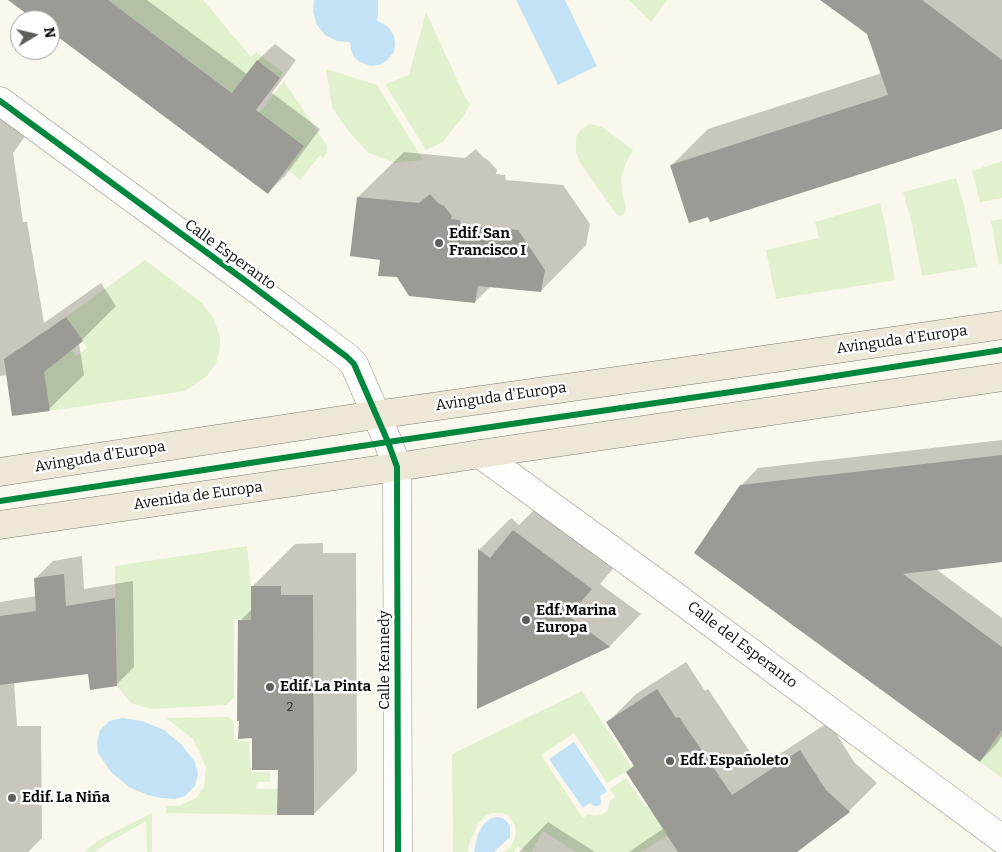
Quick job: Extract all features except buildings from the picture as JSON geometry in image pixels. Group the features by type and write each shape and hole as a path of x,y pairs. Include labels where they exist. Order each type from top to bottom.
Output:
{"main road":[{"name":"Avinguda d'Europa","path":"0,472 375,415 1002,325"},
{"path":"397,467 1002,377"},
{"name":"Avenida de Europa","path":"0,525 397,467"}],"street":[{"name":"Calle Esperanto","path":"0,101 348,357 354,364 397,467"},
{"name":"Calle del Esperanto","path":"480,454 1002,839"},
{"name":"Calle Kennedy","path":"397,467 398,852"}],"green space":[{"path":"108,0 203,0 251,57 256,52 284,73 280,78 257,60 244,77 256,110"},
{"path":"629,0 667,0 651,22"},
{"path":"426,12 470,104 443,142 426,150 385,84 409,75"},
{"path":"326,69 377,85 423,160 395,163 367,152 346,128 332,107"},
{"path":"284,81 327,147 327,152 323,158 320,155 300,180 287,169 304,146 259,113"},
{"path":"590,124 602,127 633,150 621,177 622,193 626,207 622,216 617,215 580,163 576,152 576,138 581,129"},
{"path":"1002,161 1002,198 980,202 972,171"},
{"path":"956,178 964,205 977,267 922,276 912,224 903,192"},
{"path":"880,203 895,280 776,299 766,250 819,238 815,222"},
{"path":"1002,219 1002,264 999,265 991,221"},
{"path":"145,260 202,303 214,319 220,337 220,348 216,363 207,376 185,391 50,411 43,370 65,339 76,356 87,348 66,317"},
{"path":"247,546 251,586 251,620 234,619 234,698 226,705 151,709 131,703 117,686 115,566"},
{"path":"582,691 632,768 607,783 574,733 541,755 583,818 589,814 594,816 601,815 607,811 609,801 615,797 610,789 626,778 646,807 655,801 673,832 641,852 576,852 543,831 531,852 527,852 518,846 514,852 503,852 514,841 515,825 508,815 493,813 485,816 478,824 469,844 468,852 453,852 452,754"},
{"path":"229,717 234,722 234,740 249,741 251,772 270,772 270,782 257,782 256,789 278,789 277,815 166,813 166,806 179,806 196,798 204,787 206,767 193,739 166,718"},
{"path":"1002,731 1002,778 980,762"},
{"path":"152,813 152,852 147,852 146,821 95,852 84,852 99,840"}],"water":[{"path":"314,0 378,0 377,21 390,29 394,36 394,52 386,61 379,65 371,66 360,62 354,57 350,42 337,41 325,35 317,25 313,12"},
{"path":"516,0 565,0 597,66 558,85"},
{"path":"122,718 142,721 164,730 181,744 195,762 198,774 195,786 185,796 175,799 148,795 129,787 111,772 98,753 97,743 100,730 109,721"},
{"path":"574,742 607,791 600,796 600,805 594,806 590,803 583,808 549,759"},
{"path":"503,818 510,826 510,837 494,852 474,852 478,834 483,825 490,819"}],"cycle path":[{"path":"0,101 247,282 354,364 397,467 398,852"},
{"path":"0,501 1002,350"}],"place":[{"name":"Edif. San Francisco I","path":"439,243"},
{"name":"Edf. Marina Europa","path":"526,620"},
{"name":"Edif. La Pinta","path":"270,687"},
{"name":"Edf. Españoleto","path":"670,761"},
{"name":"Edif. La Niña","path":"12,798"}]}
